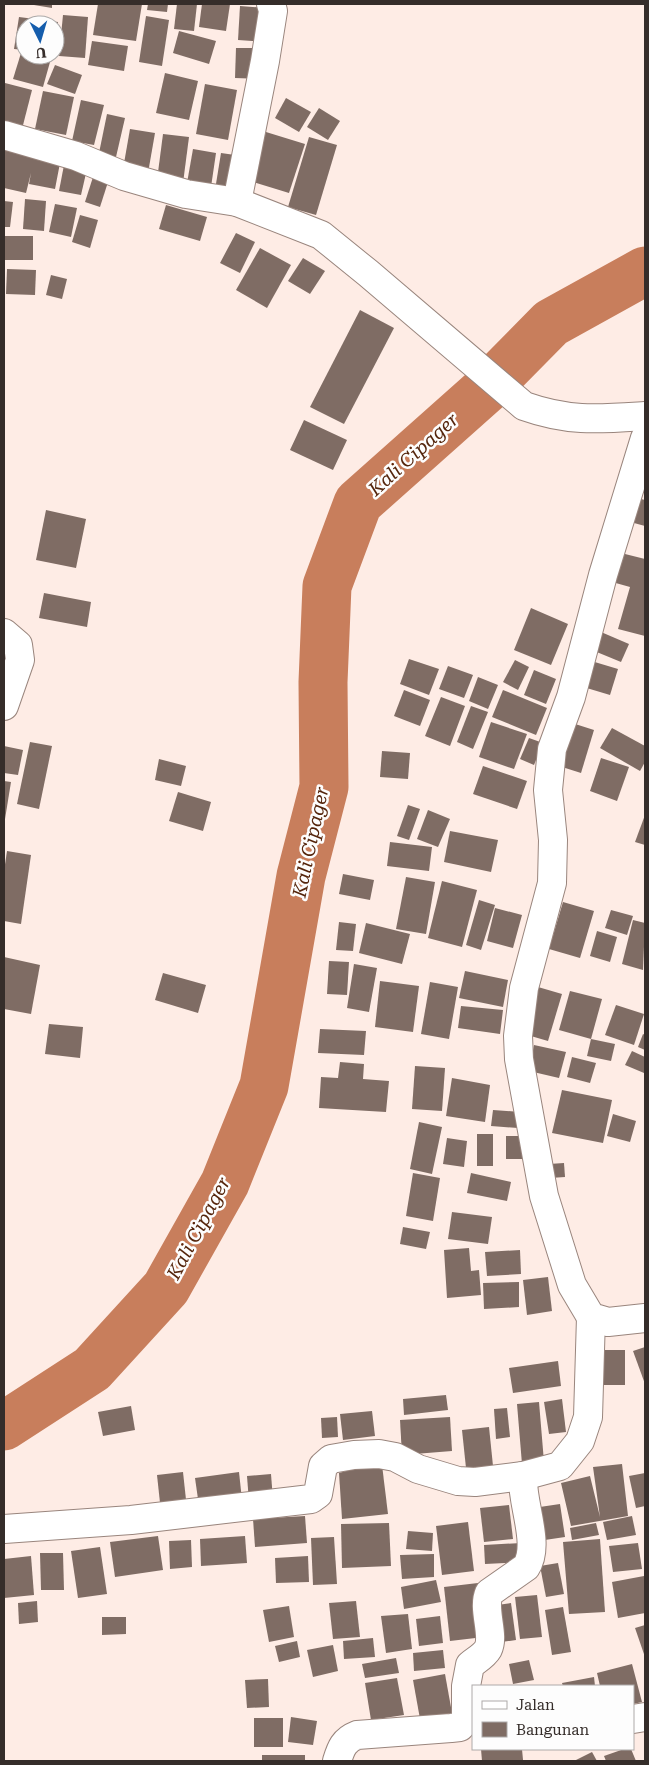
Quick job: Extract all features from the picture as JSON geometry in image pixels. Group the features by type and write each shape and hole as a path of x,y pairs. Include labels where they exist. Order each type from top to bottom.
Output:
{"street":[{"path":"238,202 265,61 273,11 271,4"},
{"path":"4,135 76,156 124,176 159,187 186,194 238,202 320,235 524,406 552,416 590,420 645,416"},
{"path":"645,438 603,575 571,697 552,750 548,790 552,840 552,883 524,988 518,1036 519,1059 544,1196 572,1285 586,1312 591,1317 608,1322 645,1318"},
{"path":"4,633 18,645 20,660 12,689 4,706"},
{"path":"4,1529 131,1520 311,1499 318,1494 323,1466 331,1459 354,1454 379,1454 396,1457 418,1469 458,1481 475,1482 523,1476 560,1466 580,1441 588,1417 591,1317"},
{"path":"337,1761 342,1746 348,1739 357,1735 460,1727 466,1720 467,1674 470,1665 484,1655 490,1643 487,1615 488,1593 526,1567 530,1562 530,1532 523,1476"}],"building":[{"path":"28,4 52,4 52,8"},
{"path":"98,4 142,4 136,41 93,35"},
{"path":"148,4 168,4 167,12 147,10"},
{"path":"177,4 197,4 194,31 174,29"},
{"path":"202,4 230,4 226,31 199,27"},
{"path":"240,6 268,8 266,42 238,40"},
{"path":"65,15 88,17 85,58 65,56"},
{"path":"146,16 169,20 162,66 139,62"},
{"path":"179,31 216,41 209,64 173,53"},
{"path":"92,41 128,46 124,71 88,65"},
{"path":"236,48 261,48 260,79 235,78"},
{"path":"17,65 49,65 43,87 13,79"},
{"path":"55,65 82,75 75,94 47,84"},
{"path":"165,73 198,81 189,120 156,113"},
{"path":"5,83 32,90 22,129 4,124"},
{"path":"205,84 237,90 228,140 196,134"},
{"path":"43,91 74,97 66,135 35,129"},
{"path":"286,98 311,112 299,132 275,118"},
{"path":"81,100 104,105 94,145 72,141"},
{"path":"319,108 340,121 328,140 307,127"},
{"path":"107,114 125,118 116,157 99,153"},
{"path":"130,129 155,133 148,173 123,169"},
{"path":"266,132 305,144 289,193 250,181"},
{"path":"163,134 189,137 183,183 157,180"},
{"path":"309,137 337,145 316,215 288,207"},
{"path":"193,149 216,153 211,187 187,183"},
{"path":"4,150 60,163 55,189 29,184 31,173 26,193 4,188"},
{"path":"221,153 242,156 236,194 215,190"},
{"path":"64,165 87,169 81,195 59,191"},
{"path":"93,177 108,182 100,207 85,202"},
{"path":"25,199 46,201 44,231 23,229"},
{"path":"4,201 13,202 10,227 4,227"},
{"path":"55,204 77,208 71,237 49,232"},
{"path":"166,205 207,217 200,241 159,229"},
{"path":"80,215 98,220 90,248 72,242"},
{"path":"236,233 255,242 240,273 220,263"},
{"path":"4,236 33,236 33,260 4,260"},
{"path":"260,248 291,265 267,308 236,290"},
{"path":"303,258 325,271 310,294 288,281"},
{"path":"7,269 36,270 35,295 6,294"},
{"path":"51,275 67,279 62,299 46,295"},
{"path":"360,310 394,328 344,424 310,407"},
{"path":"304,420 347,440 333,470 290,450"},
{"path":"641,499 645,500 645,526 634,523"},
{"path":"46,510 86,519 76,568 36,560"},
{"path":"613,551 645,559 645,636 618,629 630,587 605,580"},
{"path":"44,593 91,602 87,627 39,618"},
{"path":"531,608 568,624 551,665 514,650"},
{"path":"594,629 629,644 621,662 587,648"},
{"path":"409,659 439,669 429,695 400,684"},
{"path":"515,660 529,667 518,690 503,682"},
{"path":"588,660 618,669 610,695 580,686"},
{"path":"448,666 473,675 464,698 439,689"},
{"path":"534,670 556,679 546,704 524,695"},
{"path":"478,677 498,685 488,709 469,701"},
{"path":"404,690 430,700 420,726 394,716"},
{"path":"503,690 547,708 536,735 492,717"},
{"path":"441,697 465,706 450,746 425,736"},
{"path":"471,706 488,712 473,749 457,742"},
{"path":"491,722 527,734 514,769 479,757"},
{"path":"572,723 594,730 581,773 559,766"},
{"path":"612,728 645,746 645,762 640,771 600,748"},
{"path":"529,738 543,743 534,765 520,759"},
{"path":"30,742 52,746 39,809 17,804"},
{"path":"4,746 23,750 18,775 4,773"},
{"path":"382,751 410,753 408,779 380,777"},
{"path":"601,758 629,767 617,801 590,791"},
{"path":"159,759 186,766 181,786 155,780"},
{"path":"483,766 527,781 517,809 473,794"},
{"path":"4,781 11,782 5,819 4,819"},
{"path":"178,792 211,802 203,831 169,821"},
{"path":"408,805 420,809 409,840 397,836"},
{"path":"428,810 450,819 438,847 417,839"},
{"path":"645,815 645,845 635,842"},
{"path":"450,831 498,840 491,872 444,862"},
{"path":"390,842 432,847 429,871 387,866"},
{"path":"7,851 31,855 21,924 4,921 4,871"},
{"path":"343,874 374,880 370,900 339,894"},
{"path":"406,877 435,882 426,934 396,929"},
{"path":"442,881 477,890 462,947 428,938"},
{"path":"479,900 495,905 481,950 466,945"},
{"path":"563,902 594,911 580,958 549,949"},
{"path":"495,908 522,915 513,948 487,941"},
{"path":"611,910 633,916 627,935 605,928"},
{"path":"633,920 645,923 643,970 622,964"},
{"path":"339,922 356,924 353,951 336,950"},
{"path":"366,923 410,934 402,964 359,953"},
{"path":"597,931 617,937 610,962 590,956"},
{"path":"4,957 40,965 31,1014 4,1009"},
{"path":"329,961 349,962 347,995 327,994"},
{"path":"354,964 377,968 369,1012 347,1008"},
{"path":"465,971 508,980 503,1007 459,998"},
{"path":"163,973 206,985 198,1013 155,1000"},
{"path":"380,981 419,986 413,1032 375,1027"},
{"path":"430,982 458,987 449,1039 421,1034"},
{"path":"538,987 562,994 548,1041 524,1034"},
{"path":"570,991 602,999 591,1039 559,1030"},
{"path":"616,1005 644,1014 634,1045 605,1035"},
{"path":"461,1006 503,1010 500,1034 458,1028"},
{"path":"49,1024 83,1027 80,1058 45,1054"},
{"path":"320,1029 366,1031 364,1055 318,1053"},
{"path":"643,1034 645,1035 645,1050 638,1047"},
{"path":"591,1039 615,1044 611,1061 587,1056"},
{"path":"534,1045 566,1052 559,1078 529,1071"},
{"path":"632,1051 645,1057 644,1073 625,1065"},
{"path":"572,1057 596,1063 590,1083 567,1077"},
{"path":"340,1062 364,1064 363,1079 389,1081 386,1112 319,1108 321,1077 338,1078"},
{"path":"415,1066 445,1068 442,1111 412,1109"},
{"path":"452,1078 490,1085 485,1122 446,1116"},
{"path":"562,1090 612,1100 603,1143 552,1133"},
{"path":"493,1110 520,1112 518,1128 491,1126"},
{"path":"613,1114 636,1121 630,1142 607,1136"},
{"path":"419,1122 442,1127 432,1174 410,1169"},
{"path":"477,1134 493,1134 493,1166 477,1166"},
{"path":"506,1136 527,1136 527,1159 506,1159"},
{"path":"447,1138 467,1141 464,1167 443,1164"},
{"path":"564,1163 565,1177 550,1178 549,1164"},
{"path":"413,1173 440,1178 433,1221 406,1216"},
{"path":"471,1173 511,1182 507,1201 467,1193"},
{"path":"452,1212 492,1217 488,1244 448,1239"},
{"path":"403,1227 430,1232 426,1249 400,1244"},
{"path":"469,1248 471,1271 479,1270 481,1295 447,1298 444,1250"},
{"path":"520,1250 521,1274 487,1276 485,1252"},
{"path":"548,1277 552,1311 527,1315 523,1280"},
{"path":"519,1282 519,1307 484,1309 483,1283"},
{"path":"645,1347 645,1384 633,1351"},
{"path":"597,1350 625,1350 625,1385 597,1385"},
{"path":"558,1361 561,1386 513,1393 509,1368"},
{"path":"446,1395 448,1410 404,1415 403,1399"},
{"path":"562,1399 566,1432 549,1434 544,1402"},
{"path":"539,1402 544,1462 522,1464 517,1404"},
{"path":"131,1406 135,1430 103,1436 98,1412"},
{"path":"507,1408 510,1437 496,1439 494,1409"},
{"path":"372,1411 375,1436 343,1440 340,1414"},
{"path":"337,1417 338,1437 322,1438 321,1418"},
{"path":"450,1417 452,1451 402,1455 400,1420"},
{"path":"489,1427 493,1466 466,1468 462,1430"},
{"path":"622,1464 628,1516 571,1526 561,1483 590,1476 600,1517 593,1467"},
{"path":"367,1465 382,1465 388,1514 342,1519 339,1473"},
{"path":"183,1472 187,1509 161,1512 157,1475"},
{"path":"239,1472 242,1500 199,1506 195,1478"},
{"path":"645,1473 645,1506 636,1508 629,1476"},
{"path":"271,1474 273,1500 249,1502 247,1476"},
{"path":"560,1504 565,1537 538,1541 533,1508"},
{"path":"509,1505 513,1539 484,1542 480,1508"},
{"path":"305,1516 307,1543 255,1547 253,1519"},
{"path":"632,1516 636,1535 607,1540 603,1522"},
{"path":"468,1522 474,1571 442,1575 436,1526"},
{"path":"389,1523 391,1566 342,1568 341,1524"},
{"path":"596,1523 599,1535 572,1540 570,1528"},
{"path":"408,1531 433,1533 432,1551 406,1549"},
{"path":"158,1536 163,1570 115,1577 110,1542"},
{"path":"245,1536 247,1563 201,1566 200,1539"},
{"path":"334,1537 337,1584 313,1585 311,1538"},
{"path":"600,1539 605,1612 569,1614 563,1542"},
{"path":"191,1540 192,1567 170,1569 169,1541"},
{"path":"521,1543 522,1562 485,1564 484,1545"},
{"path":"638,1543 642,1569 613,1572 609,1546"},
{"path":"100,1547 107,1594 78,1598 71,1551"},
{"path":"40,1553 63,1553 64,1590 41,1590"},
{"path":"434,1554 434,1577 402,1579 400,1555"},
{"path":"31,1556 34,1595 4,1598 4,1559"},
{"path":"308,1556 309,1582 276,1583 275,1558"},
{"path":"558,1563 564,1594 546,1597 540,1566"},
{"path":"644,1576 645,1613 618,1618 612,1582"},
{"path":"436,1580 441,1602 404,1609 401,1587"},
{"path":"478,1583 484,1637 450,1641 444,1587"},
{"path":"537,1595 542,1637 520,1639 515,1597"},
{"path":"37,1601 38,1622 19,1624 18,1603"},
{"path":"356,1601 360,1637 333,1639 329,1603"},
{"path":"511,1603 516,1640 495,1643 490,1606"},
{"path":"289,1606 294,1637 269,1642 263,1610"},
{"path":"563,1607 571,1652 552,1655 545,1610"},
{"path":"408,1614 412,1649 386,1653 381,1616"},
{"path":"440,1616 443,1643 419,1646 416,1619"},
{"path":"102,1617 126,1617 126,1634 102,1635"},
{"path":"645,1625 645,1657 635,1628"},
{"path":"373,1638 375,1657 344,1659 343,1641"},
{"path":"297,1641 300,1657 279,1662 275,1646"},
{"path":"333,1645 338,1671 313,1677 307,1650"},
{"path":"443,1650 445,1668 414,1671 413,1653"},
{"path":"396,1658 399,1673 365,1678 362,1664"},
{"path":"529,1660 534,1680 513,1684 509,1664"},
{"path":"632,1664 642,1702 634,1704 634,1685 600,1685 597,1673"},
{"path":"445,1674 452,1713 420,1719 413,1680"},
{"path":"594,1677 595,1685 563,1685 562,1683"},
{"path":"397,1678 404,1715 371,1720 365,1683"},
{"path":"268,1679 269,1707 247,1708 245,1680"},
{"path":"291,1717 317,1721 313,1745 288,1742"},
{"path":"254,1718 283,1718 283,1747 254,1747"},
{"path":"481,1750 522,1750 523,1760 482,1761"},
{"path":"621,1750 631,1750 636,1761 606,1761 604,1756"},
{"path":"592,1752 597,1761 574,1761"},
{"path":"262,1755 305,1755 305,1761 262,1761"}],"waterway":[{"name":"Kali Cipager","path":"4,1426 92,1369 166,1288 225,1183 264,1086 301,876 324,787 323,682 327,586 358,503 485,390 551,323 645,271"}]}
